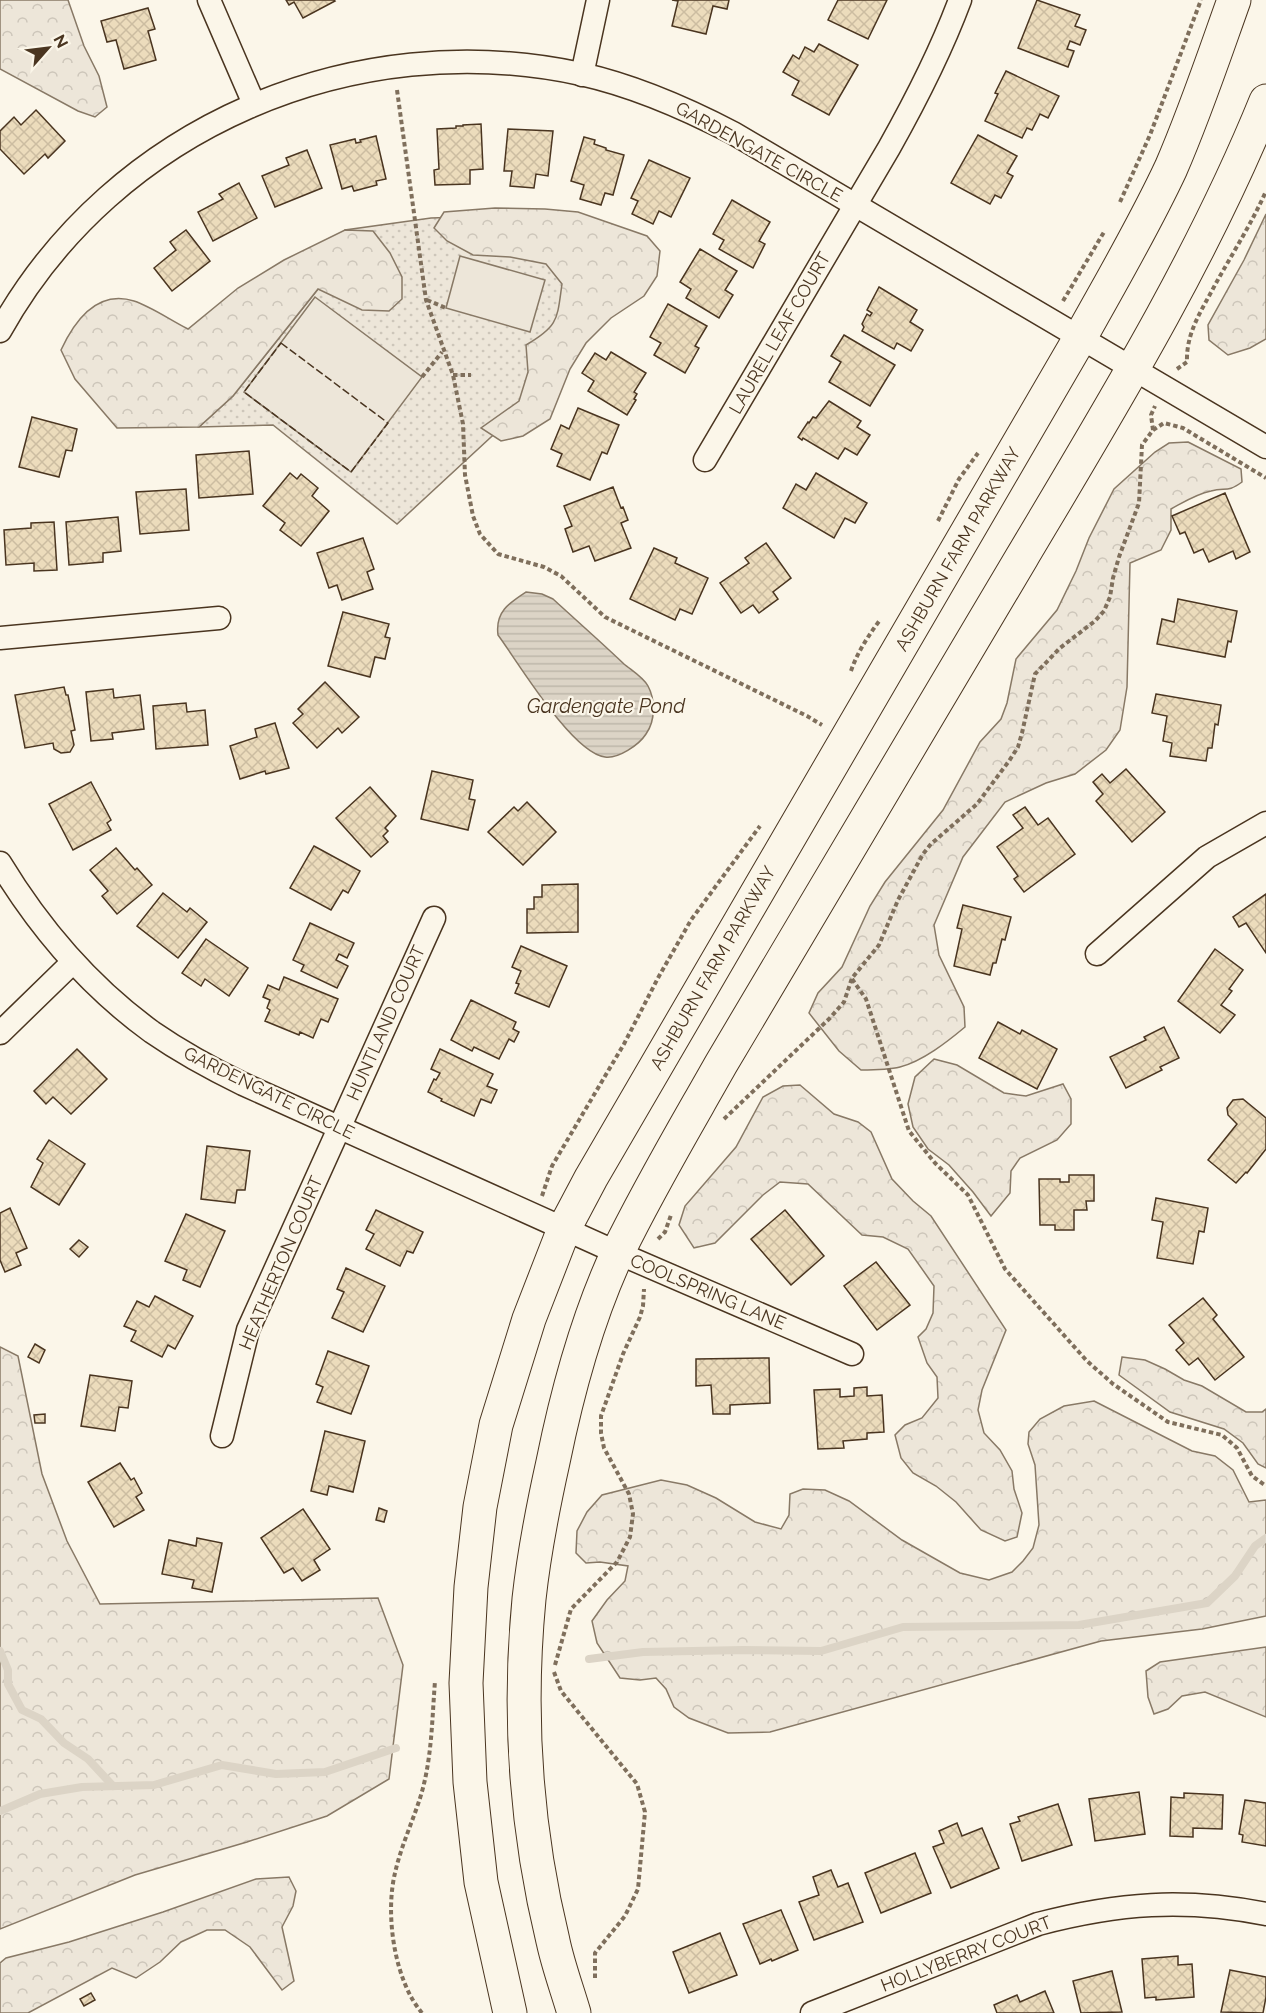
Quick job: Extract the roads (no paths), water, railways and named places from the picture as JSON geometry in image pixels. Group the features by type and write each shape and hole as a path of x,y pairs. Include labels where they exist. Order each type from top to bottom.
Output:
{"main road":[{"name":"ASHBURN FARM PARKWAY","path":"510,2013 481,1882 470,1782 466,1683 471,1587 480,1507 496,1425 529,1319 564,1229 591,1178 1080,338 1137,235 1171,167 1205,82 1234,0"},
{"path":"574,2013 553,1942 538,1869 526,1776 524,1688 530,1598 544,1503 578,1360 618,1253 669,1155 1133,370 1212,224 1266,101"}],"street":[{"path":"209,0 254,104"},
{"path":"582,75 598,0"},
{"name":"LAUREL LEAF COURT","path":"705,460 914,103 960,0"},
{"name":"GARDENGATE CIRCLE","path":"0,331 50,258 98,205 142,168 216,122 254,104 333,78 393,66 457,62 498,63 540,67 582,75 641,91 698,115 1266,447"},
{"path":"0,638 219,618"},
{"path":"1096,954 1207,857 1266,824"},
{"name":"GARDENGATE CIRCLE","path":"0,863 44,929 73,962 111,999 153,1032 202,1064 564,1229"},
{"name":"HUNTLAND COURT","path":"339,1128 434,918"},
{"path":"0,1033 73,962"},
{"name":"HEATHERTON COURT","path":"222,1436 248,1330 339,1128"},
{"name":"COOLSPRING LANE","path":"564,1229 852,1354"},
{"name":"HOLLYBERRY COURT","path":"812,2013 1038,1924 1077,1914 1136,1905 1176,1904 1266,1914"}],"water":[{"name":"Gardengate Pond","path":"526,592 542,594 553,599 646,683 652,697 652,722 643,738 633,747 622,754 605,757 592,752 577,740 547,705 498,635 499,620 504,609"}],"waterway":[{"path":"589,1659 643,1652 821,1651 903,1627 1079,1625 1207,1603 1235,1576 1255,1546 1266,1538"},
{"path":"0,1651 8,1670 8,1684 22,1710 41,1719 64,1743 88,1759 113,1786"},
{"path":"0,1811 40,1794 82,1787 154,1785 222,1765 276,1774 325,1772 396,1748"}]}
